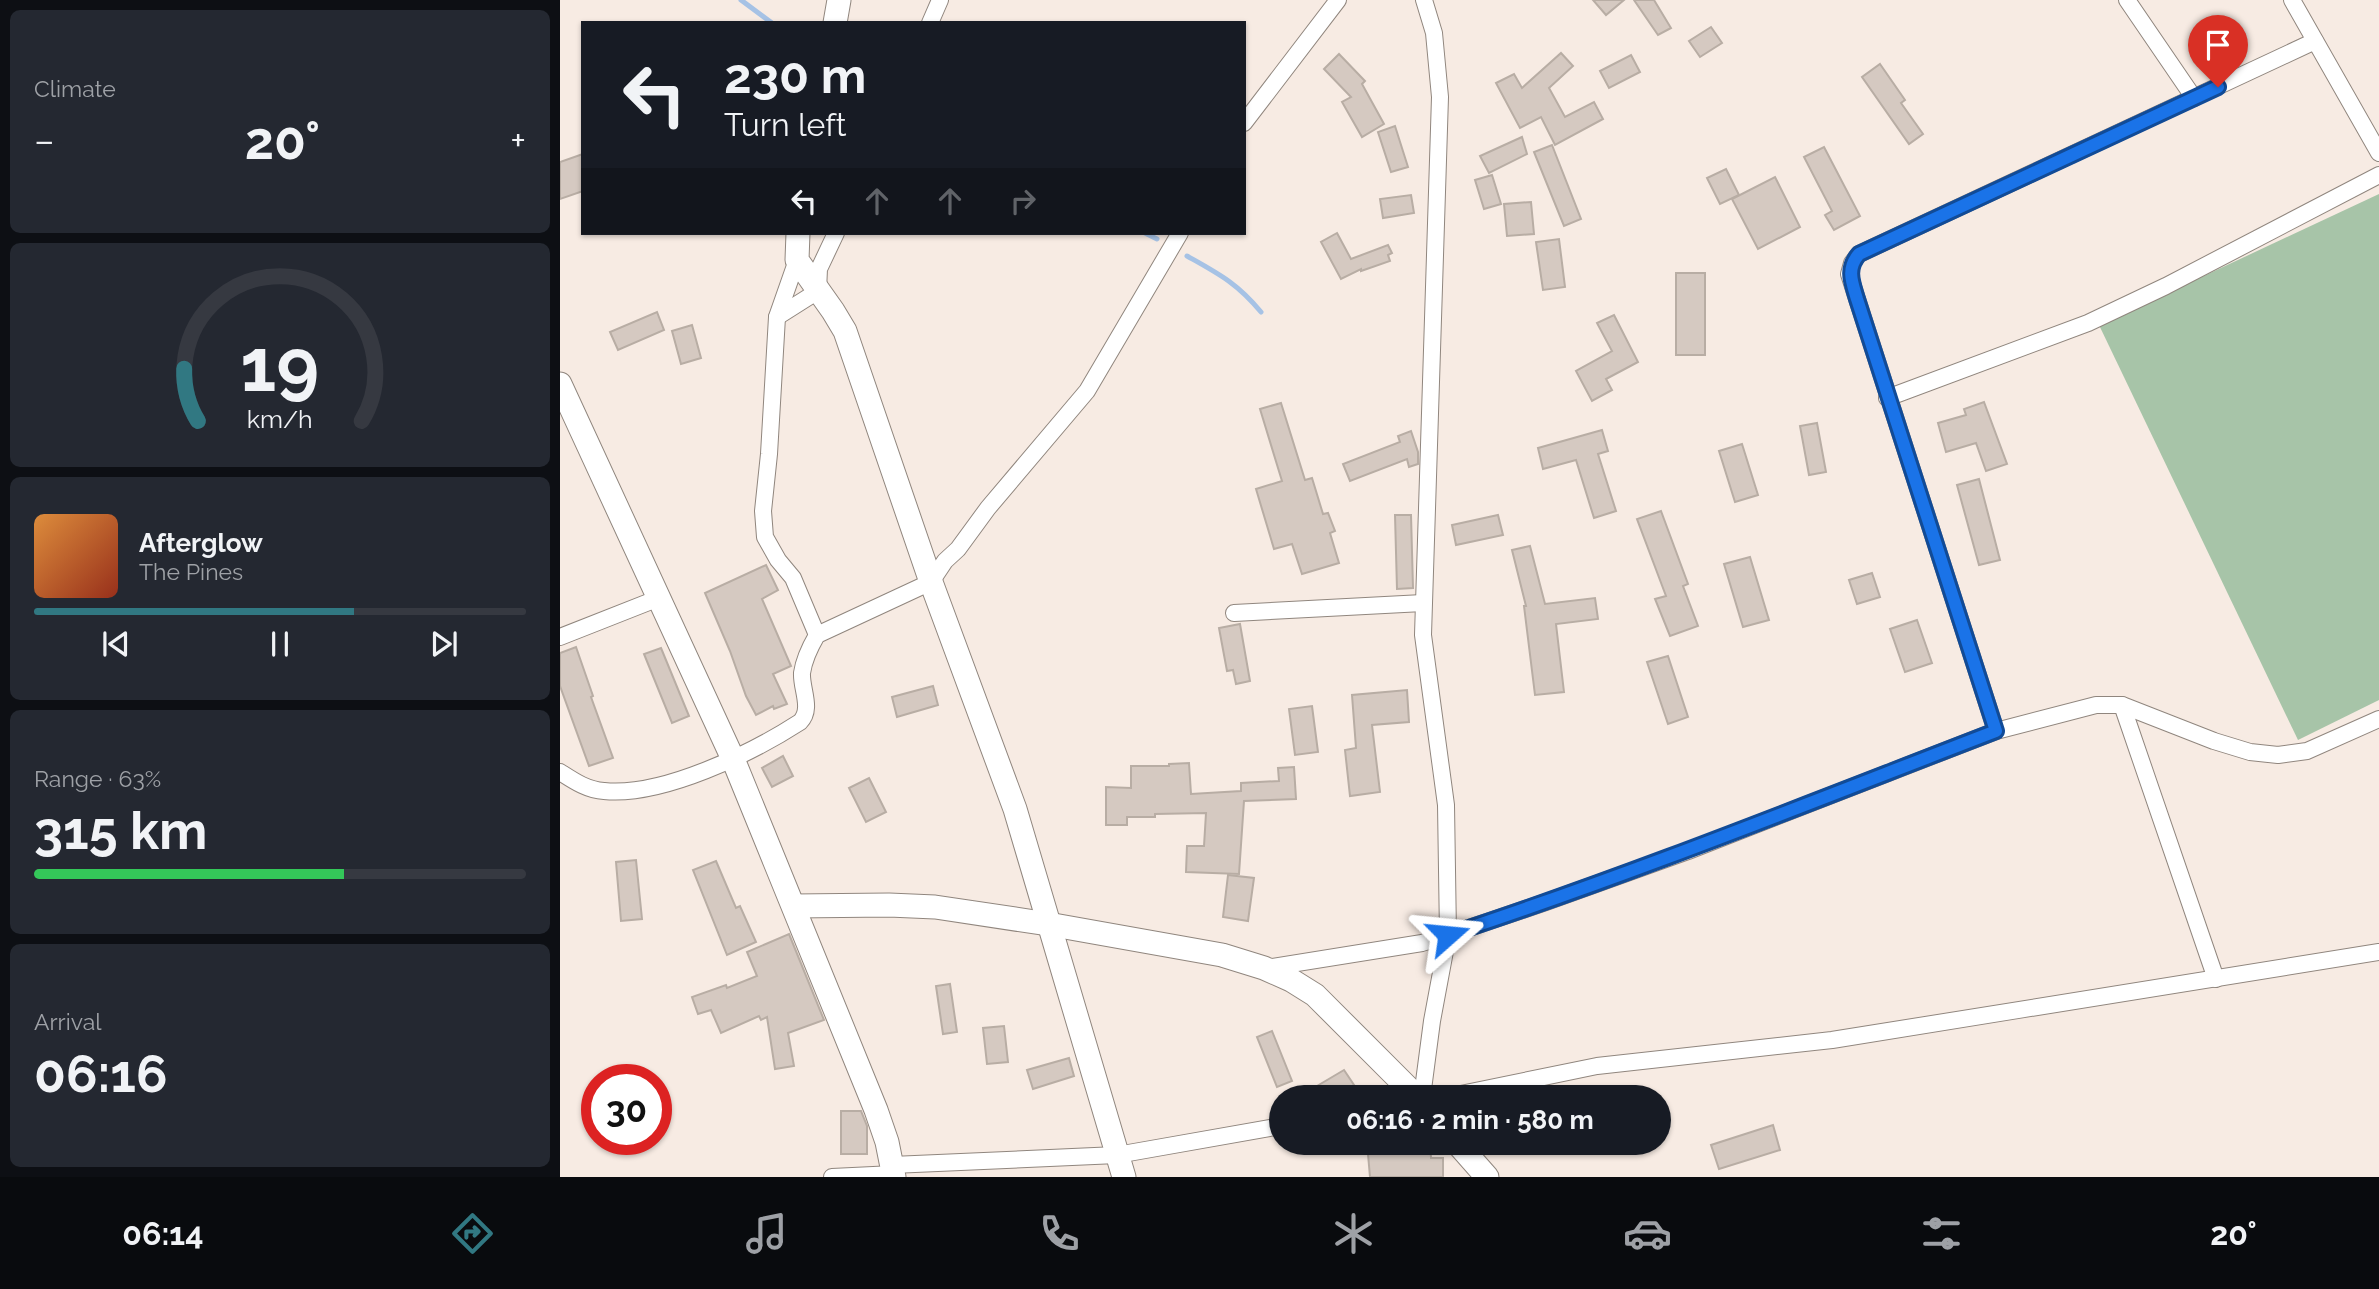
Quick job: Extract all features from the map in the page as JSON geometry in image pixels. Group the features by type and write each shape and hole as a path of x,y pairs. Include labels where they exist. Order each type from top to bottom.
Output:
{"street":[{"path":"835,21 839,0"},
{"path":"931,21 940,0"},
{"path":"1246,119 1338,0"},
{"path":"1422,1085 1448,935 1447,805 1423,635 1440,97 1434,33 1424,0"},
{"path":"2127,0 2193,98"},
{"path":"2292,0 2379,153"},
{"path":"1996,731 1887,398 1849,274 1852,262 1859,254 2315,41"},
{"path":"1887,398 2088,323 2166,286 2379,175"},
{"path":"798,235 797,260 777,317 763,511 765,537 778,560 793,578 817,635"},
{"path":"818,291 819,269 835,235"},
{"path":"560,772 588,788 604,791 624,791 664,784 733,759 784,732 804,718 806,712 802,674 810,647 817,635 931,582 944,561 958,548 988,508 1087,391 1179,235"},
{"path":"797,260 845,331 931,582 1015,809 1124,1177"},
{"path":"777,317 818,291"},
{"path":"560,383 733,759 876,1110 893,1172"},
{"path":"560,638 659,598"},
{"path":"1234,613 1423,604"},
{"path":"1264,968 1422,943 1448,935 1688,851 1996,731 2096,705 2122,705 2214,741 2250,752 2278,755 2307,751 2377,724"},
{"path":"2122,705 2216,979"},
{"path":"794,906 935,907 1222,955 1264,968 1315,995 1408,1085"},
{"path":"1504,1085 1597,1066 1832,1040 2379,952"},
{"path":"832,1177 1117,1155 1269,1128"},
{"path":"1468,1155 1487,1177"}],"green space":[{"path":"2379,194 2379,700 2298,740 2099,325"}],"building":[{"path":"1593,0 1624,0 1606,15"},
{"path":"1634,0 1654,0 1671,28 1658,35"},
{"path":"1711,27 1722,43 1700,57 1689,41"},
{"path":"1561,53 1573,66 1549,88 1565,117 1594,102 1603,119 1555,145 1541,117 1520,128 1496,83 1514,74 1522,88"},
{"path":"1339,54 1365,81 1362,84 1384,124 1362,137 1342,102 1351,97 1324,69"},
{"path":"1631,55 1640,72 1609,88 1600,71"},
{"path":"1880,64 1905,100 1901,103 1923,134 1909,144 1862,77"},
{"path":"1395,126 1408,167 1391,172 1378,132"},
{"path":"1522,137 1527,154 1489,173 1480,156"},
{"path":"1552,145 1581,219 1564,226 1534,152"},
{"path":"1824,147 1860,216 1834,230 1825,215 1832,211 1804,157"},
{"path":"581,155 581,192 560,199 560,162"},
{"path":"1726,169 1739,195 1720,204 1707,178"},
{"path":"1492,175 1501,204 1484,209 1475,180"},
{"path":"1775,177 1800,227 1758,249 1732,199"},
{"path":"1411,195 1414,213 1383,218 1380,199"},
{"path":"1531,202 1534,234 1507,236 1504,204"},
{"path":"1337,233 1351,259 1388,245 1392,253 1388,255 1390,261 1361,269 1341,279 1321,242"},
{"path":"1559,239 1565,287 1543,290 1536,242"},
{"path":"1676,273 1705,273 1705,355 1676,355"},
{"path":"657,312 664,330 618,350 610,332"},
{"path":"1614,315 1638,362 1606,379 1612,390 1592,401 1576,371 1612,351 1597,323"},
{"path":"692,325 701,358 681,364 672,331"},
{"path":"1984,402 2007,464 1986,471 1976,443 1946,452 1938,423 1966,415 1964,409"},
{"path":"1281,403 1305,480 1312,478 1323,514 1328,513 1335,531 1330,533 1339,563 1302,574 1292,544 1274,549 1256,489 1282,481 1260,409"},
{"path":"1817,423 1826,472 1809,475 1800,426"},
{"path":"1602,430 1608,451 1598,454 1616,511 1594,518 1576,460 1543,469 1538,448"},
{"path":"1411,431 1418,452 1418,464 1409,467 1407,459 1350,481 1343,464 1400,442 1398,436"},
{"path":"1742,444 1758,495 1735,502 1719,451"},
{"path":"1979,479 2000,560 1979,565 1957,485"},
{"path":"1661,511 1688,584 1683,586 1698,626 1670,636 1655,599 1666,596 1637,519"},
{"path":"1395,515 1411,515 1413,588 1397,589"},
{"path":"1498,515 1503,535 1456,545 1452,525"},
{"path":"1530,546 1545,604 1595,598 1598,619 1556,624 1564,692 1535,695 1526,606 1512,550"},
{"path":"1750,557 1769,620 1743,627 1724,564"},
{"path":"766,565 778,590 762,599 791,666 773,674 787,704 774,709 773,706 756,715 705,593"},
{"path":"1872,573 1880,597 1857,604 1849,580"},
{"path":"1917,620 1932,663 1905,672 1890,629"},
{"path":"1240,624 1250,681 1236,684 1233,670 1227,671 1219,628"},
{"path":"576,647 613,758 589,766 560,686 560,653"},
{"path":"661,648 689,716 672,723 644,654"},
{"path":"1668,656 1688,717 1668,724 1647,662"},
{"path":"933,686 938,705 897,717 892,697"},
{"path":"1407,690 1409,722 1372,725 1380,792 1350,796 1345,750 1356,748 1352,695"},
{"path":"1312,706 1318,752 1295,755 1289,709"},
{"path":"783,756 793,776 772,787 762,768"},
{"path":"1189,763 1191,794 1241,791 1241,783 1279,781 1278,768 1294,767 1296,799 1244,801 1239,874 1186,872 1187,846 1204,846 1206,813 1127,817 1127,825 1106,825 1106,787 1131,788 1131,766"},
{"path":"869,778 886,812 866,822 849,788"},
{"path":"636,860 642,919 621,921 616,862"},
{"path":"716,861 736,908 740,906 756,942 727,955 693,870"},
{"path":"1228,875 1254,878 1248,921 1223,917"},
{"path":"789,934 824,1020 788,1033 794,1066 775,1069 767,1017 761,1020 759,1016 721,1033 711,1010 698,1014 692,997 726,985 727,988 757,976 747,952"},
{"path":"950,984 957,1032 943,1034 936,986"},
{"path":"1004,1026 1008,1062 987,1064 983,1028"},
{"path":"1272,1031 1292,1081 1276,1085 1257,1037"},
{"path":"1069,1058 1074,1076 1033,1089 1027,1070"},
{"path":"1344,1070 1354,1085 1319,1085"},
{"path":"841,1111 861,1111 867,1126 867,1154 841,1154"},
{"path":"1773,1125 1780,1150 1719,1169 1711,1145"},
{"path":"1368,1155 1431,1155 1431,1158 1443,1158 1443,1177 1370,1177"}],"waterway":[{"path":"741,0 769,21"},
{"path":"1149,235 1157,239"},
{"path":"1187,256 1235,286 1261,312"}],"route":[{"path":"1448,935 1688,851 1996,731 1887,398 1849,274 1852,262 1859,254 2218,87"}]}
